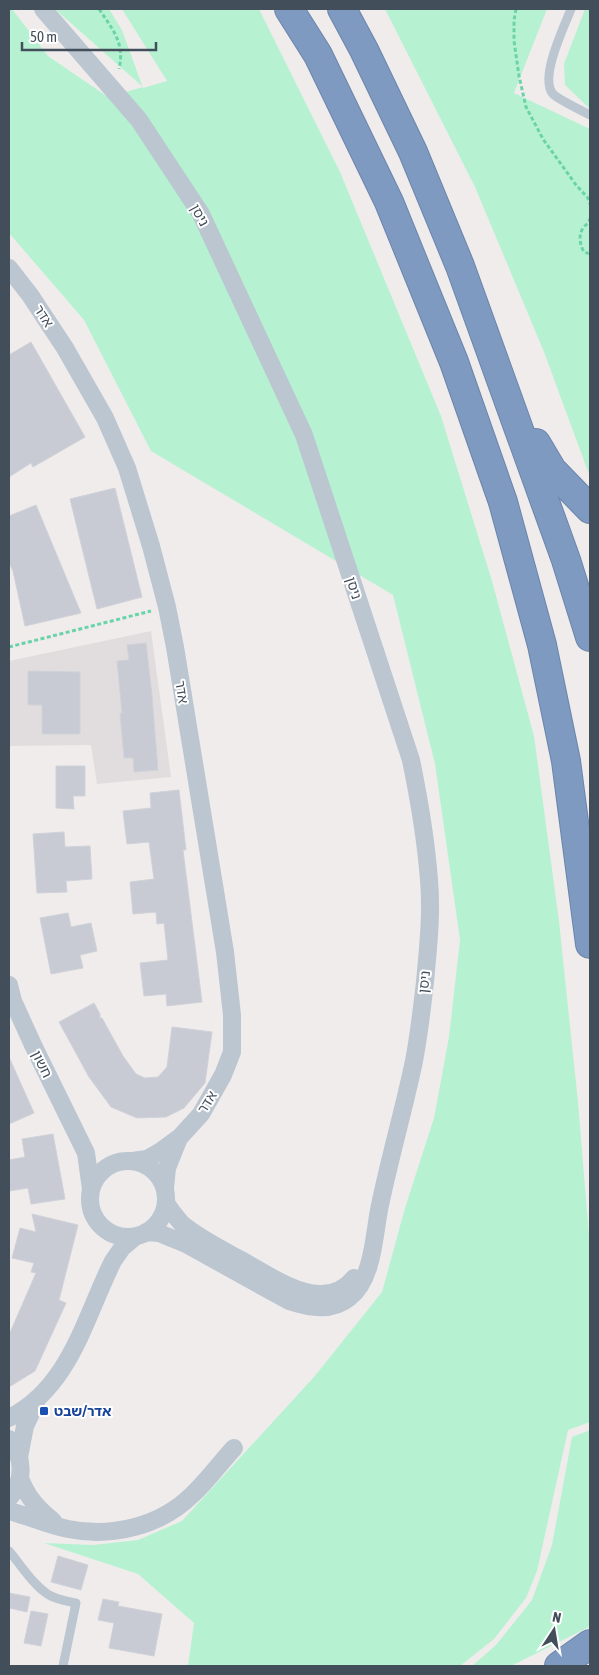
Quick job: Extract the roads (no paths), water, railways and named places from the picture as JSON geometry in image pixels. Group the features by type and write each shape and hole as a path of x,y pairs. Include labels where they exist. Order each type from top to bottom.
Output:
{"highway":[{"path":"289,9 318,55 389,202 454,362 503,502 542,645 566,761 590,944"},
{"path":"342,9 413,152 460,266 566,560 590,637"},
{"path":"508,397 552,470 590,509"},
{"path":"559,1666 590,1644"}],"street":[{"name":"ניסן","path":"43,9 140,120 201,214 304,435 411,760 419,798 427,862 430,919 423,1000 415,1059 380,1205 369,1264 358,1290 350,1298 338,1305 321,1308 305,1306 289,1301 186,1244 159,1234 141,1234"},
{"name":"אדר","path":"9,268 30,295 65,348 106,418 127,468 167,607 225,952 232,1015 232,1052 224,1075 201,1114 180,1137 147,1159 125,1162"},
{"name":"חשון","path":"9,985 13,1001 24,1026 86,1152 92,1189"},
{"name":"אדר","path":"165,1195 167,1168 180,1137"},
{"name":"חשון","path":"80,1141 92,1151 125,1162"},
{"path":"19,1457 25,1426 42,1394 73,1352 112,1261 122,1248 157,1224 162,1216 165,1195 156,1173 142,1163 125,1162 106,1168 100,1174 90,1197 92,1210 96,1218 108,1231 116,1235 125,1237 141,1234"},
{"name":"ניסן","path":"165,1195 172,1212 181,1223 202,1238 287,1285 307,1293 321,1294 337,1291 348,1286 356,1276 374,1237"},
{"path":"101,1225 107,1256 106,1274"},
{"path":"9,1418 21,1412 42,1394"},
{"path":"9,1439 19,1457 21,1467 20,1478 9,1498"},
{"path":"9,1511 59,1526 90,1532 113,1531 134,1527 156,1520 172,1511 192,1495 234,1448"},
{"path":"20,1478 25,1492 32,1502 59,1526"}],"lane":[{"path":"570,9 549,68 548,83 553,94 590,115"},
{"path":"10,1554 33,1580 49,1594 62,1600 76,1602 63,1666"}],"place":[{"name":"אדר/שבט","path":"44,1411"}]}
